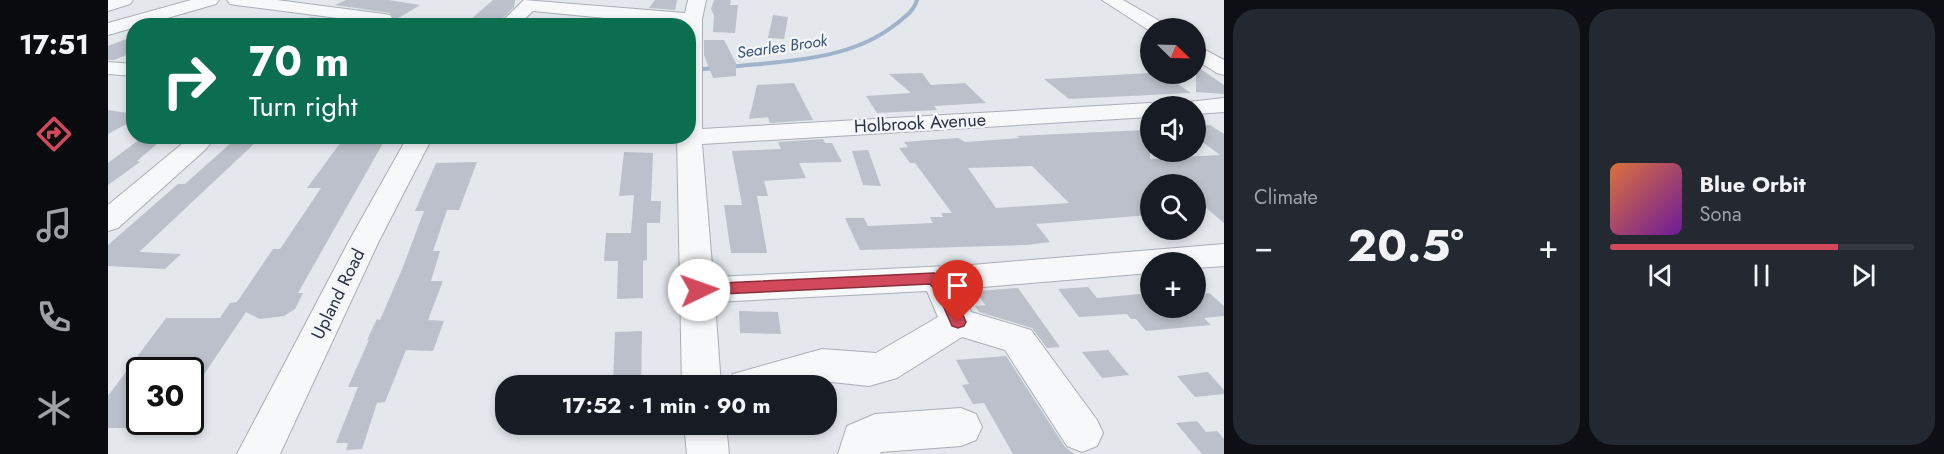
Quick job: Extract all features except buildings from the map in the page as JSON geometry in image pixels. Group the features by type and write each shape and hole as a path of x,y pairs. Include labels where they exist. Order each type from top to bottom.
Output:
{"street":[{"path":"108,6 124,0"},
{"path":"144,18 210,0"},
{"path":"236,0 353,18"},
{"path":"1112,0 1142,18"},
{"path":"515,18 532,3 695,9"},
{"path":"111,27 126,23"},
{"path":"1206,49 1224,46"},
{"path":"1206,57 1224,69"},
{"path":"108,68 126,69"},
{"path":"1206,106 1224,105"},
{"name":"Holbrook Avenue","path":"696,137 1140,111"},
{"path":"114,209 197,144"},
{"name":"Upland Road","path":"258,454 364,240 417,144"},
{"path":"689,144 699,290 702,375"},
{"path":"699,290 934,278 1224,255"},
{"path":"934,278 945,292 958,322"},
{"path":"786,375 822,365 869,370 884,366 958,322 1018,340 1082,433"},
{"path":"859,454 862,440 875,434 961,427"},
{"path":"706,435 708,454"}],"waterway":[{"name":"Searles Brook","path":"728,67 794,61 858,45 878,36 906,16 917,0"},
{"name":"Searles Brook","path":"703,69 715,68"}],"route":[{"path":"699,290 934,278 945,292 958,322"}]}
